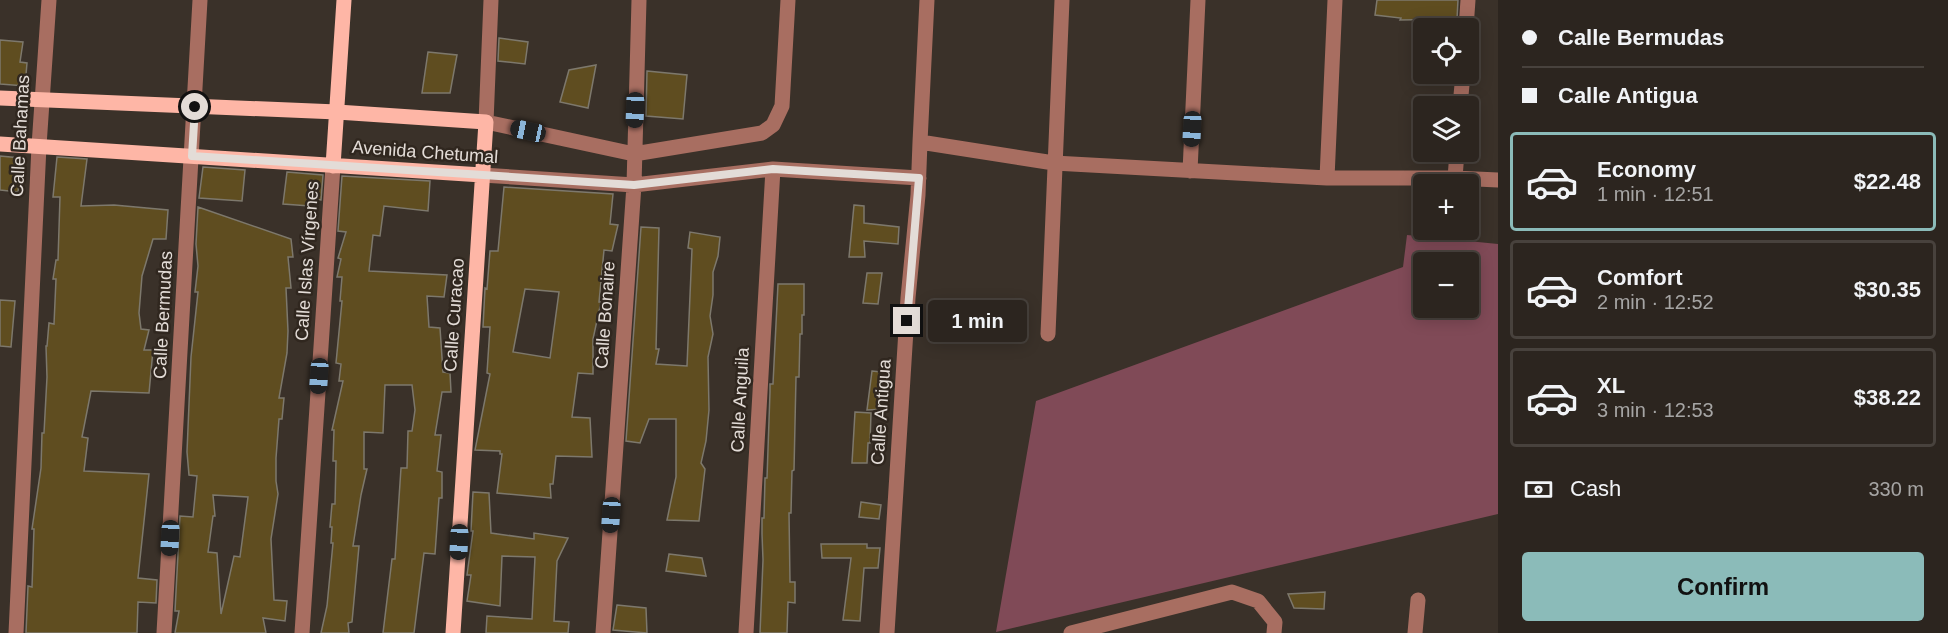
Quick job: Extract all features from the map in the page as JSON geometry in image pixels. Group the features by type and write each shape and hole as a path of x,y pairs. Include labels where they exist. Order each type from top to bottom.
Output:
{"main road":[{"name":"Calle Islas Vírgenes","path":"333,166 344,0"},
{"name":"Avenida Chetumal","path":"0,98 337,112 486,122"},
{"name":"Calle Curacao","path":"453,633 486,122"},
{"name":"Avenida Chetumal","path":"0,144 482,175"}],"street":[{"name":"Calle Bahamas","path":"16,633 41,101 49,0"},
{"name":"Calle Bermudas","path":"164,633 200,0"},
{"name":"Calle Curacao","path":"486,122 491,0"},
{"name":"Calle Bonaire","path":"603,633 634,185 639,0"},
{"path":"634,154 762,133 773,125 782,106 788,0"},
{"name":"Calle Antigua","path":"887,633 908,298 918,195 927,0"},
{"path":"1048,333 1062,0"},
{"path":"1190,171 1198,0"},
{"path":"1327,178 1335,0"},
{"path":"1467,18 1468,0"},
{"name":"Avenida Chetumal","path":"486,122 634,154"},
{"path":"920,142 1054,163 1327,178 1413,178"},
{"name":"Calle Islas Vírgenes","path":"302,633 333,166"},
{"name":"Avenida Chetumal","path":"482,175 634,185 773,169 919,178"},
{"name":"Calle Anguila","path":"746,633 773,169"},
{"path":"1479,179 1498,180"},
{"path":"1071,633 1232,592 1258,601 1275,622 1274,633"},
{"path":"1415,633 1418,600"}],"shaded area":[{"path":"1407,235 1413,236 1413,240 1458,240 1498,244 1498,514 996,632 1036,401 1403,267"}],"building":[{"path":"1377,0 1458,0 1457,18 1400,20 1401,18 1375,15"},
{"path":"499,38 528,42 525,64 498,61"},
{"path":"0,40 23,42 20,62 27,63 25,86 0,84"},
{"path":"428,52 457,55 450,93 422,93"},
{"path":"596,65 588,108 560,102 569,70"},
{"path":"647,71 687,75 683,119 646,116"},
{"path":"0,156 21,158 18,192 0,190"},
{"path":"57,157 87,159 81,206 114,205 168,210 166,239 153,239 142,276 139,313 141,329 149,330 144,350 153,350 149,393 91,391 82,437 88,438 84,471 149,474 138,578 157,580 156,603 138,602 137,633 26,633 28,586 32,587 34,529 32,529 41,468 42,433 44,433 46,346 49,323 54,324 56,279 53,279 56,260 58,260 60,197 53,197"},
{"path":"203,167 245,170 242,201 199,198"},
{"path":"287,172 323,175 321,200 311,199 310,206 283,204"},
{"path":"342,176 430,181 428,211 384,206 380,236 373,235 369,271 447,275 444,297 427,296 429,327 440,328 443,372 450,373 451,392 442,392 435,435 441,435 437,471 442,472 442,498 439,498 435,554 424,553 414,633 383,633 392,559 395,559 401,468 407,468 408,431 412,431 415,410 412,385 385,385 383,433 364,432 364,469 367,469 353,546 359,546 352,622 348,623 349,633 321,633 327,606 333,543 331,543 332,527 330,527 332,504 335,504 336,461 333,461 334,430 332,430 343,381 339,381 341,364 336,363 342,301 340,301 342,277 337,277 341,259 338,258 346,232 338,231"},
{"path":"504,187 613,194 610,224 618,225 612,251 604,250 599,302 601,302 593,339 593,374 578,373 572,417 590,418 592,457 556,456 553,484 550,484 551,498 497,493 502,454 500,451 475,450 490,374 487,373 490,327 483,327 485,288 487,289 490,251 498,251","holes":["525,289 559,292 550,358 513,352"]},
{"path":"854,205 864,206 864,223 899,227 898,244 864,241 865,257 849,257"},
{"path":"198,207 291,239 293,257 288,257 291,288 286,288 287,353 279,398 284,398 282,419 279,419 276,458 278,494 271,539 274,600 287,601 285,621 263,618 266,633 175,633 179,611 175,611 180,516 193,517 197,476 189,475 187,452 191,357 198,292 195,292 198,266 196,244","holes":["213,495 248,497 240,557 234,556 221,614 217,553 208,552 213,516 215,516"]},
{"path":"641,227 659,228 656,349 659,349 656,364 687,366 692,249 688,248 690,232 720,237 713,272 710,316 713,334 708,357 709,410 701,463 705,469 699,521 667,520 676,477 676,419 649,419 640,443 626,441"},
{"path":"867,273 882,273 878,304 863,303"},
{"path":"778,284 804,284 799,377 796,377 794,470 792,471 791,513 789,513 790,582 795,582 795,603 788,602 787,633 760,633 762,518 764,518 765,478 767,478 770,384 773,384"},
{"path":"0,300 15,301 11,347 0,346"},
{"path":"872,371 890,373 886,409 867,410"},
{"path":"855,412 871,413 867,463 852,463"},
{"path":"473,492 489,493 491,533 534,539 534,533 568,538 557,561 554,621 569,622 568,633 486,633 487,616 532,619 535,557 502,556 500,606 467,601 471,575 467,575 473,531 471,531"},
{"path":"861,502 881,505 879,519 859,517"},
{"path":"821,544 867,544 867,548 880,548 878,568 864,568 860,621 843,620 851,558 822,558"},
{"path":"669,554 702,558 706,576 666,571"},
{"path":"1325,592 1324,609 1294,608 1288,594"},
{"path":"617,605 646,608 647,633 613,630"}],"route":[{"path":"195,107 192,156 634,185 773,169 919,178 907,321"}]}
